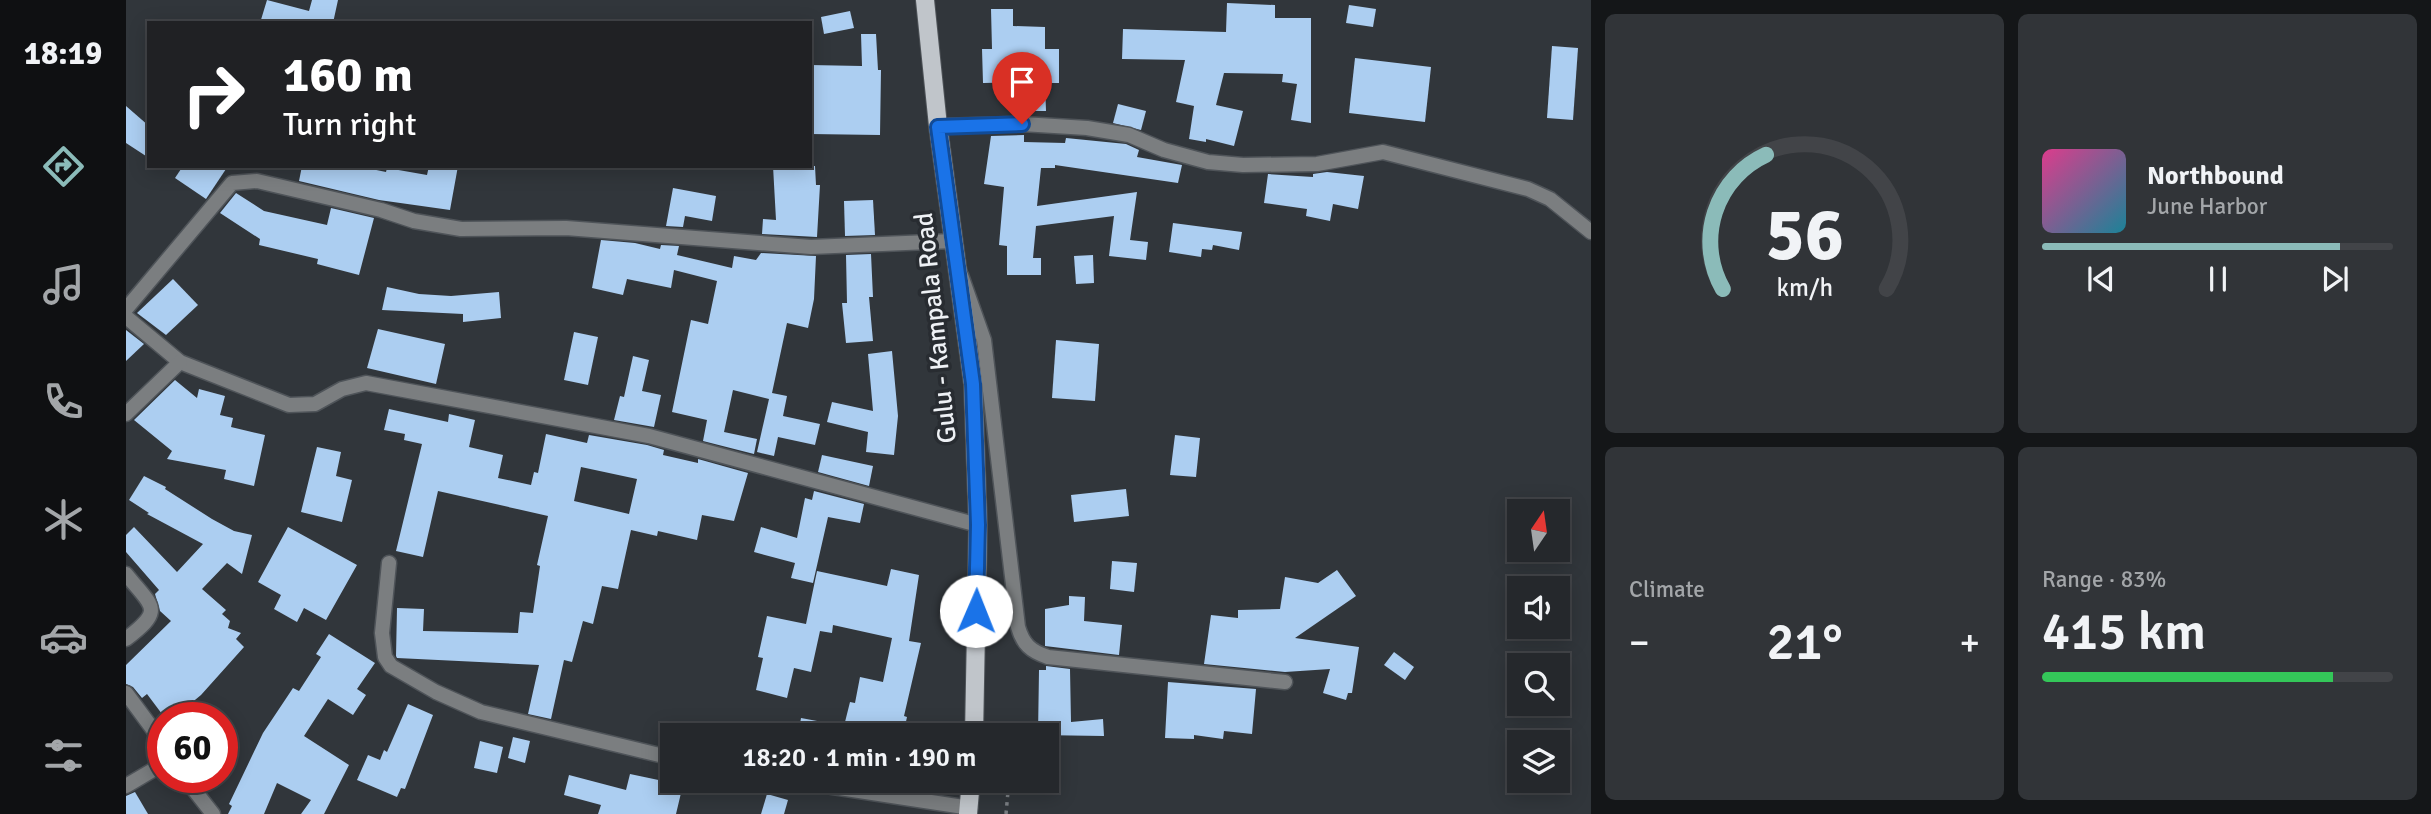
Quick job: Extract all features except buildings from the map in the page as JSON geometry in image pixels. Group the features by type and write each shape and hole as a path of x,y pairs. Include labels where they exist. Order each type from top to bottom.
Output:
{"main road":[{"name":"Gulu - Kampala Road","path":"925,0 938,127 973,384 978,525 974,723"},
{"path":"969,811 970,793"}],"street":[{"path":"938,127 1022,124 1087,128 1129,135 1164,150 1208,162 1243,165 1317,164 1383,152 1528,189 1550,199 1591,232"},
{"path":"126,309 232,183 249,181 381,209 414,221 461,229 566,228 811,247 953,241"},
{"path":"957,267 969,291 984,340 1018,627 1022,641 1033,652 1048,657 1285,682"},
{"path":"126,317 180,362 289,405 315,404 342,389 366,383 649,436 978,525"},
{"path":"126,415 180,362"},
{"path":"389,563 382,633 384,657 391,666 436,692 481,712 660,755"},
{"path":"126,574 151,606 152,614 149,621 126,639"},
{"path":"126,693 147,721"},
{"path":"126,786 147,774"},
{"path":"197,793 213,814"},
{"path":"863,793 969,811"}],"path":[{"path":"1006,814 1008,793"}],"route":[{"path":"976,611 978,525 973,384 938,127 1022,124"}]}
